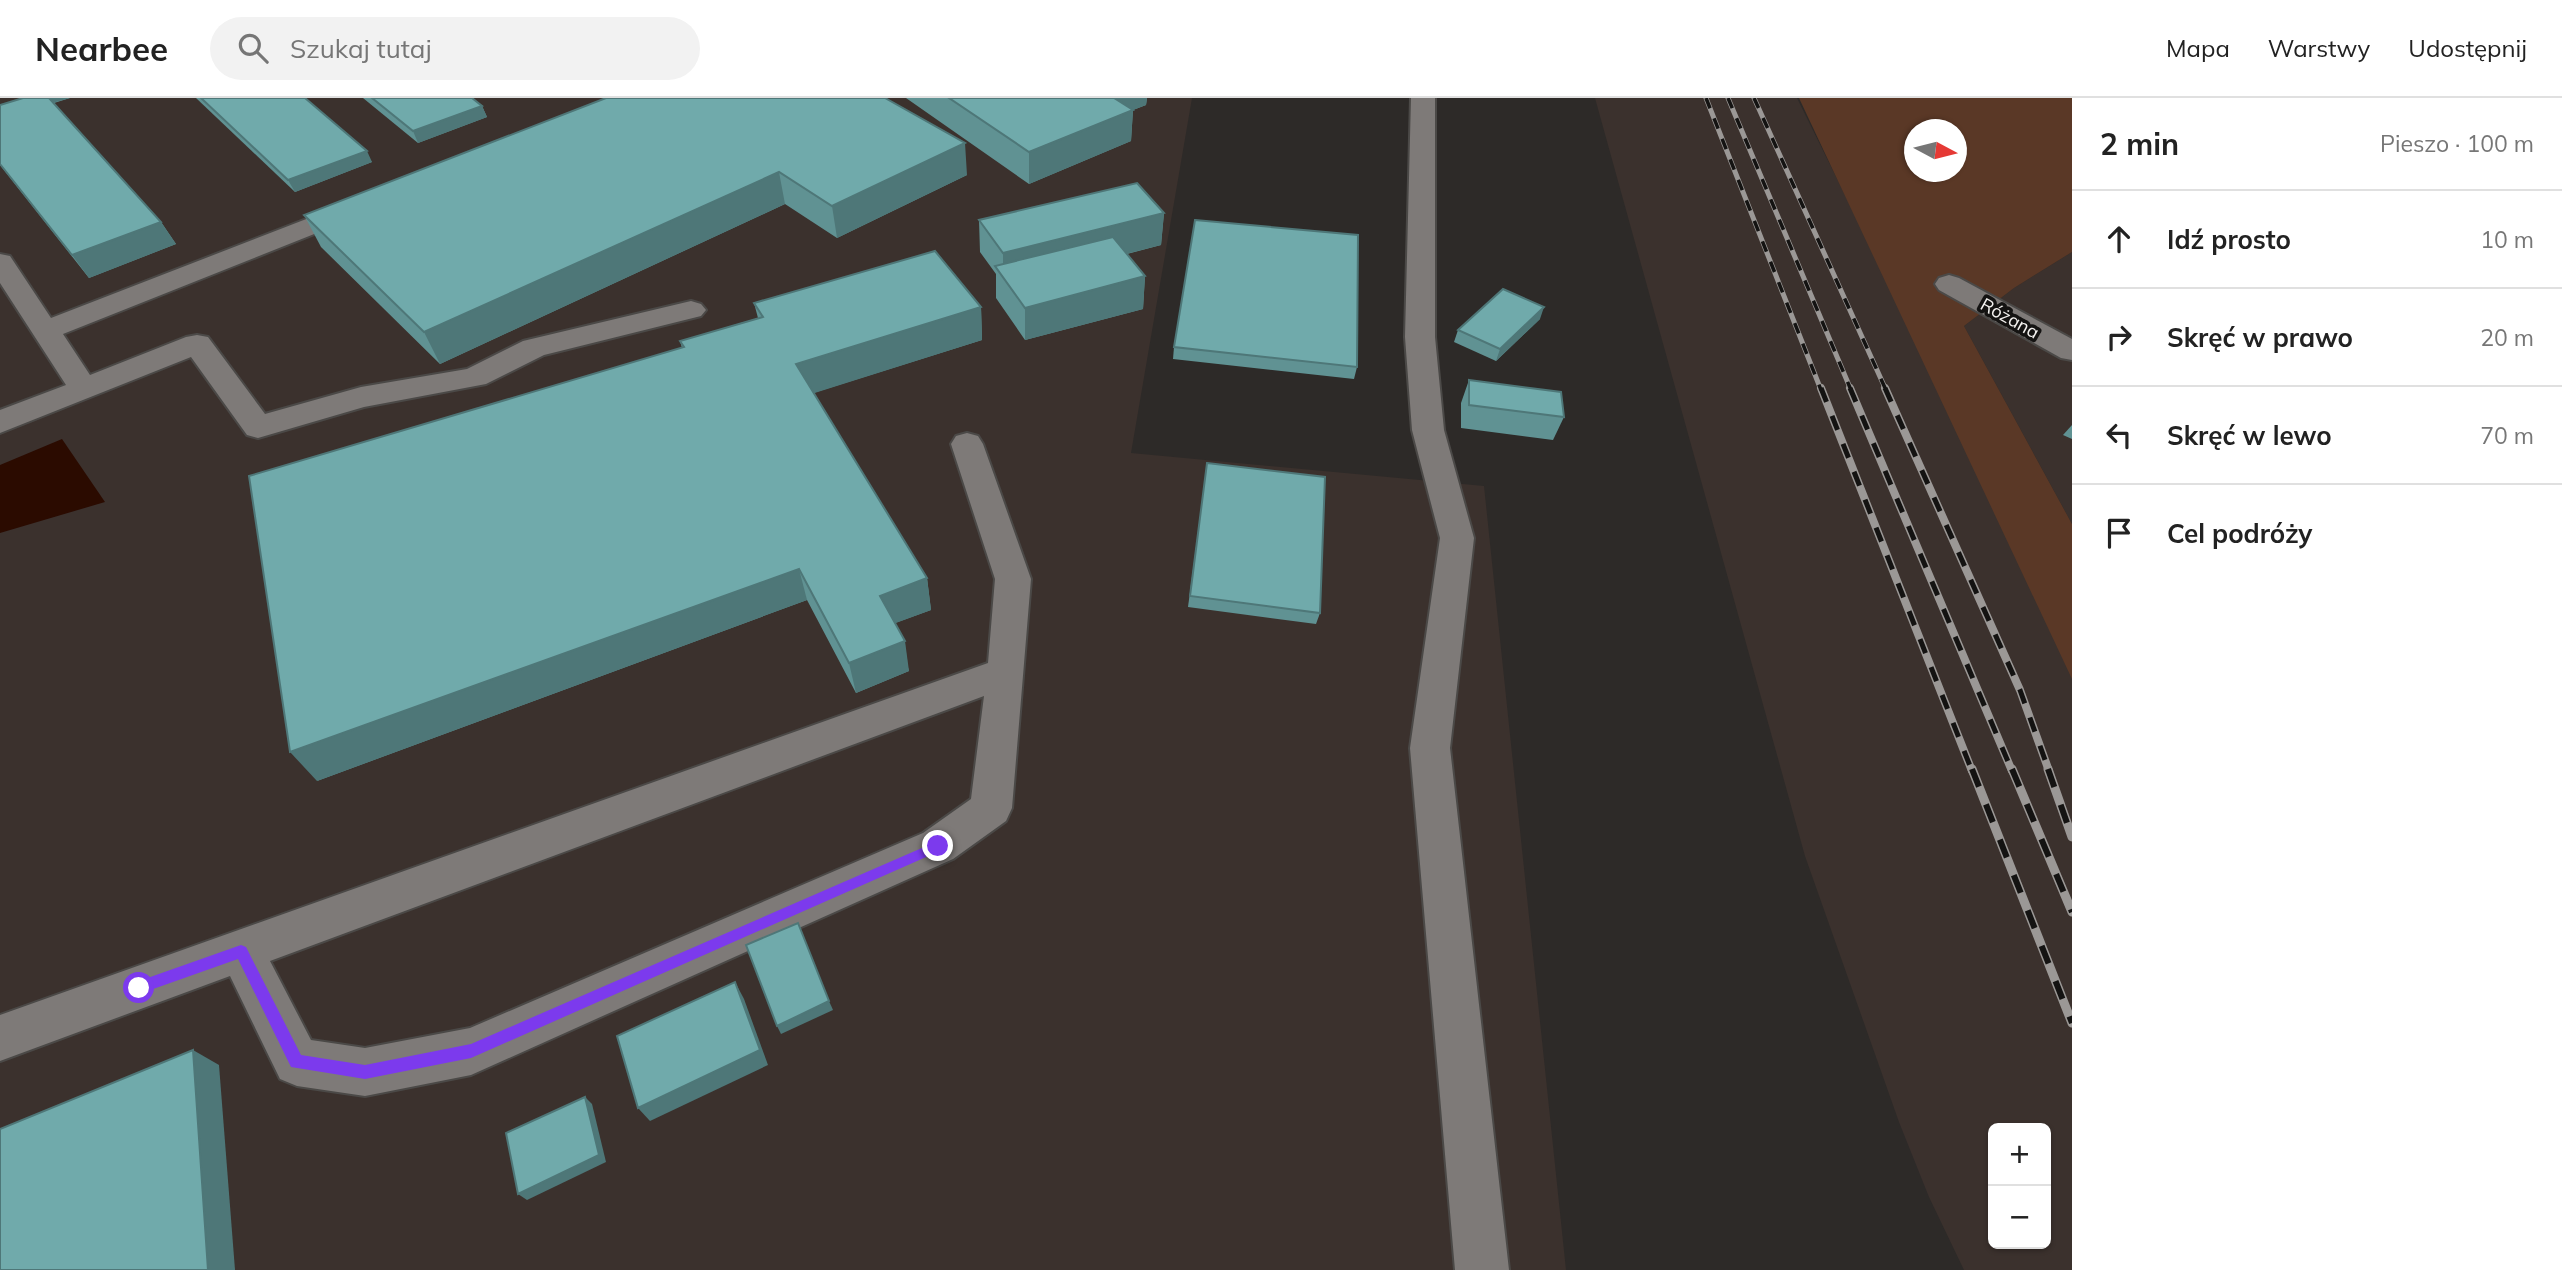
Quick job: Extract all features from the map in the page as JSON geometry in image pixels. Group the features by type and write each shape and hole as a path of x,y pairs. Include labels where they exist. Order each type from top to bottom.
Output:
{"street":[{"path":"1423,98 1420,337 1428,430 1457,538 1430,748 1482,1270"},
{"path":"44,331 377,199"},
{"path":"0,262 84,389"},
{"name":"Różana","path":"1949,284 2072,352"},
{"path":"0,422 197,344 258,427 361,397 475,377 534,348 691,310"},
{"path":"241,951 296,1062 365,1072 471,1051 938,846 991,808 1013,579 967,444"},
{"path":"0,1038 1006,672"}],"shaded area":[{"path":"0,98 1192,98 1131,453 1484,486 1566,1270 0,1270"},
{"path":"1595,98 1797,98 2072,653 2072,1270 1964,1270 1929,1197 1899,1122 1805,856"},
{"path":"1799,98 2072,98 2072,252 2014,288 1964,326 2072,524 2072,679"},
{"path":"2072,252 2072,524 1964,326 2014,288"},
{"path":"62,439 105,502 0,533 0,465"}],"building":[{"path":"23,98 49,98 161,222 72,255 0,164 0,105"},
{"path":"201,98 305,98 367,151 288,180"},
{"path":"372,98 472,98 482,106 413,131"},
{"path":"606,98 885,98 965,143 832,206 779,172 424,332 304,215"},
{"path":"949,98 1114,98 1133,110 1029,152"},
{"path":"1137,183 1164,213 1003,253 979,220"},
{"path":"1195,220 1358,235 1357,367 1174,347"},
{"path":"1113,237 1145,276 1025,308 995,266"},
{"path":"935,251 981,307 796,364 927,578 880,596 905,641 849,663 799,569 290,752 249,476 684,347 680,341 763,317 754,303"},
{"path":"1503,289 1544,307 1500,349 1458,330"},
{"path":"1469,380 1561,392 1564,417 1469,405"},
{"path":"1207,463 1325,477 1320,613 1190,596"},
{"path":"798,923 829,1001 777,1026 746,945"},
{"path":"735,982 760,1050 638,1108 617,1036"},
{"path":"193,1050 208,1270 0,1270 0,1129"},
{"path":"585,1097 599,1155 518,1194 506,1133"}],"railway":[{"path":"1706,98 1821,390"},
{"path":"1728,98 1851,390"},
{"path":"1754,98 1886,390"},
{"path":"1821,388 1972,771"},
{"path":"1850,388 2012,771"},
{"path":"1885,388 2020,690 2049,771"},
{"path":"1972,769 2072,1023"},
{"path":"2012,769 2072,912"},
{"path":"2048,769 2072,837"}],"route":[{"path":"139,988 241,951 296,1062 365,1072 471,1051 938,846"}]}
